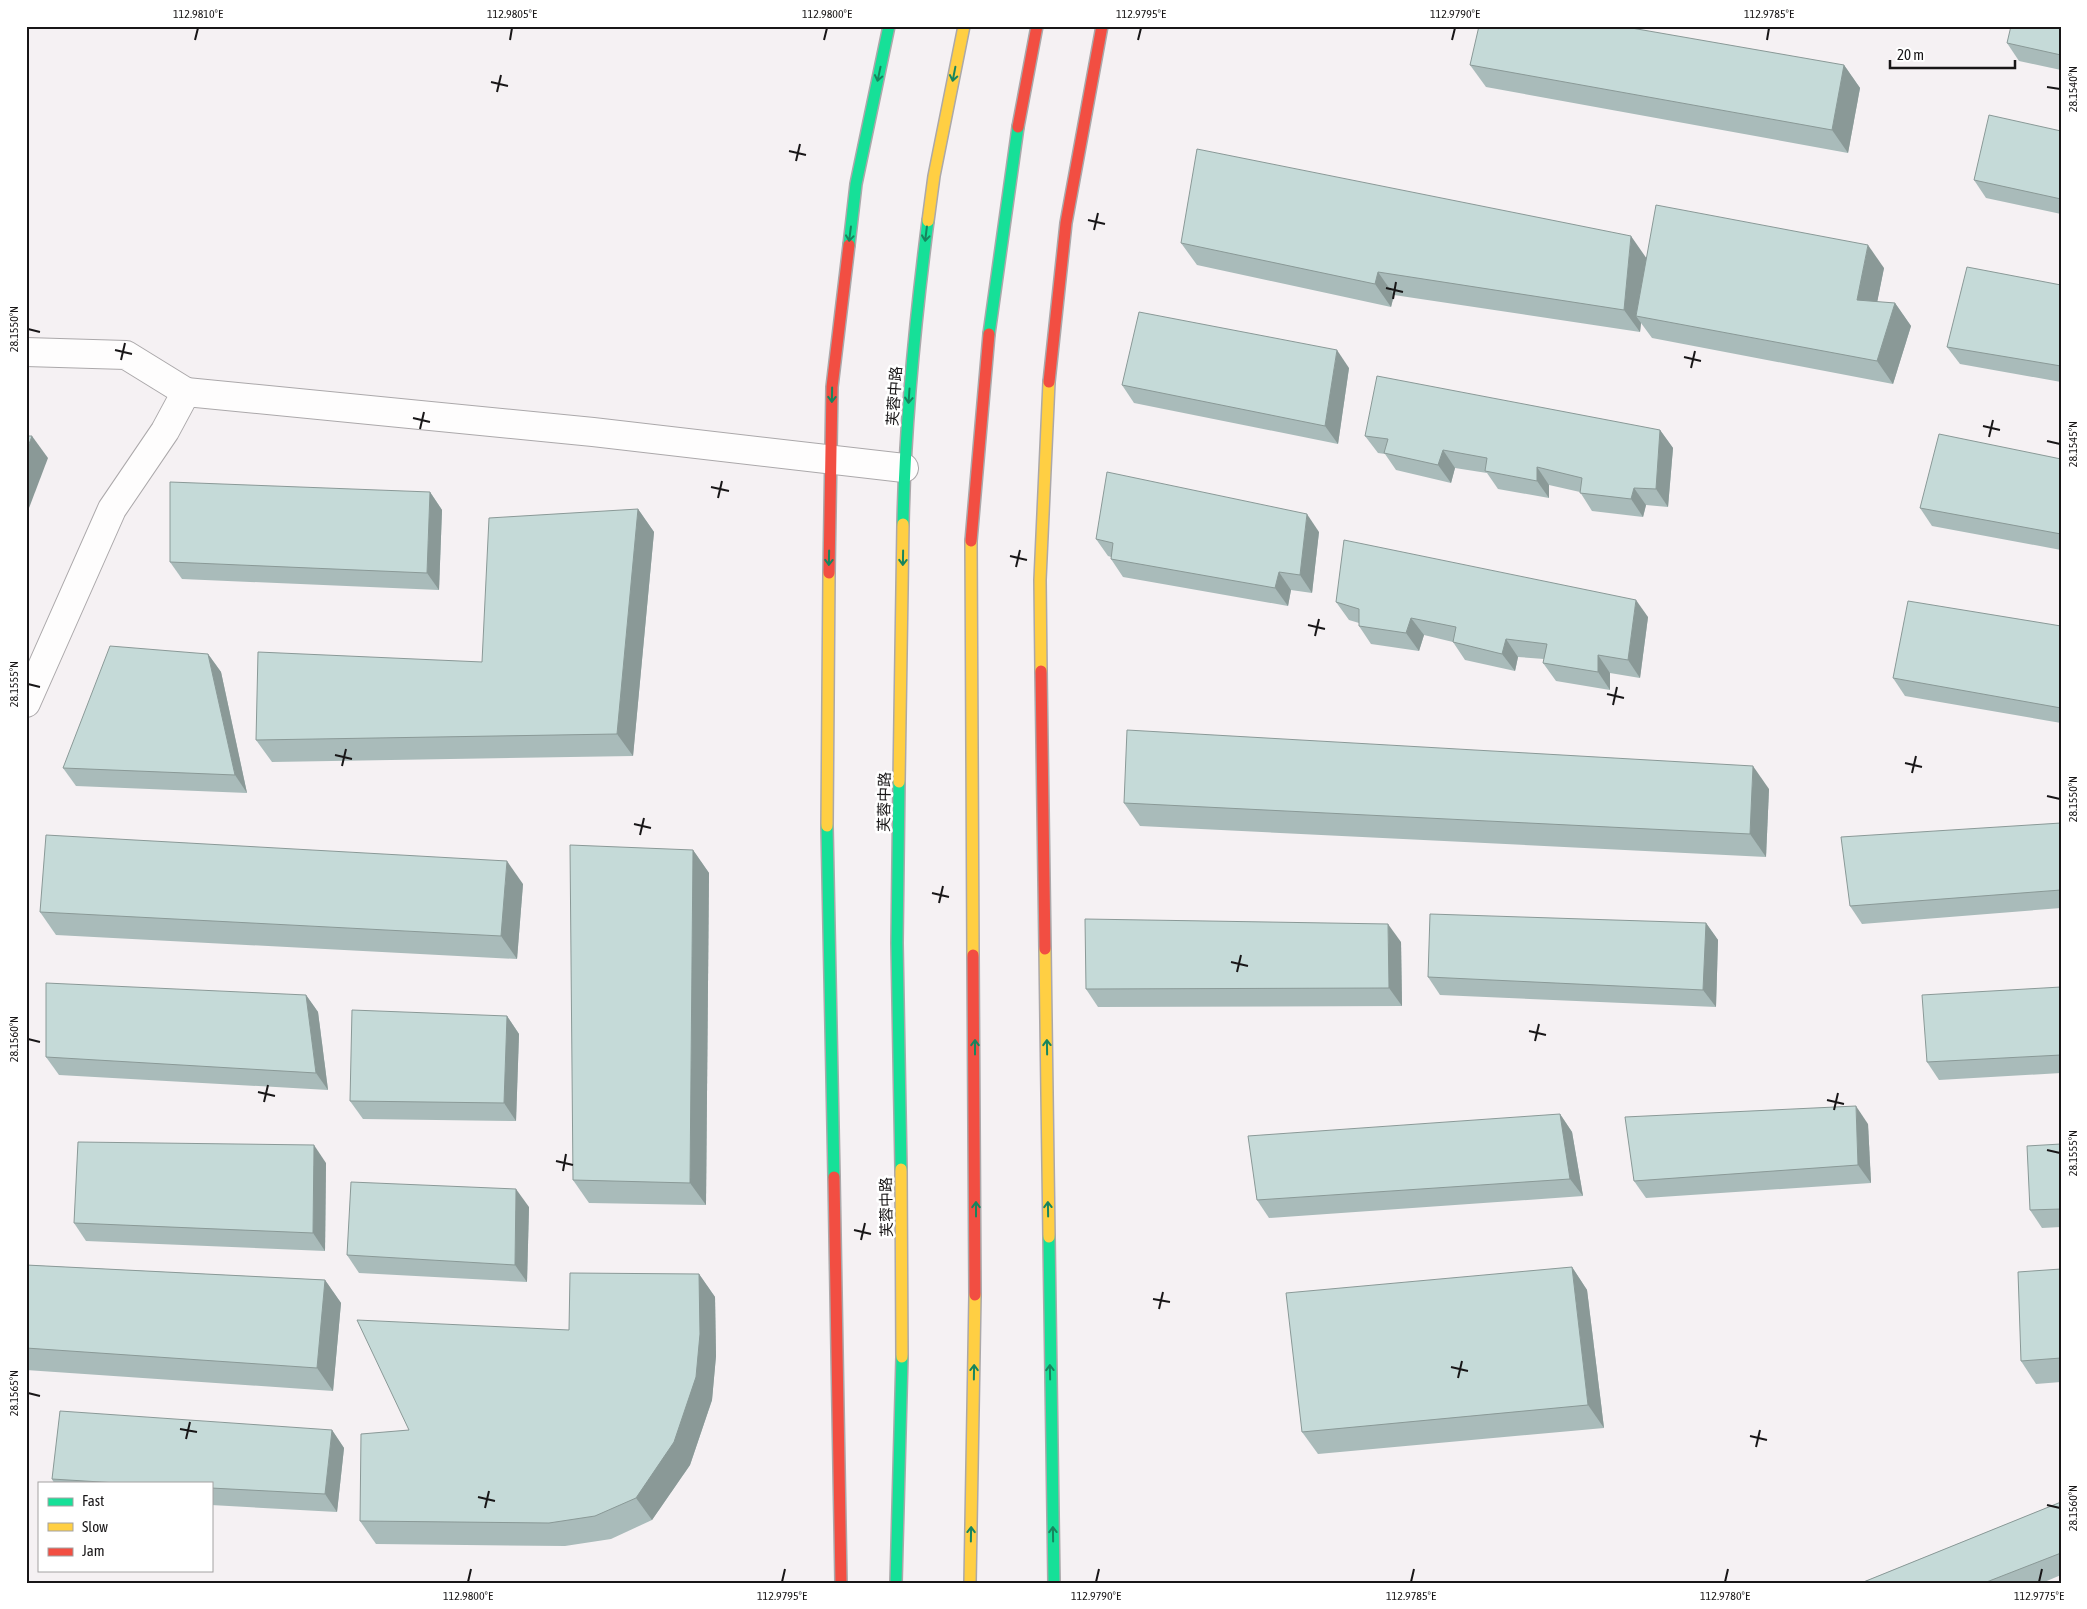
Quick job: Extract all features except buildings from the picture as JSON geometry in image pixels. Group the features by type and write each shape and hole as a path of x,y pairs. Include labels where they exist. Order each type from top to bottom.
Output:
{"main road":[{"path":"840,1583 832,1035 826,804 832,387 856,184 889,26"},
{"name":"芙蓉中路","path":"896,1583 903,1325 898,943 904,468 914,331 934,176 964,26"},
{"path":"970,1583 976,1255 970,548 984,379 998,262 1022,101 1037,26"},
{"path":"1054,1583 1040,580 1049,386 1066,223 1102,26"}],"street":[{"path":"26,352 126,355 186,392 593,432 904,468"},
{"path":"26,703 112,509 165,432 186,392"}],"traffic: fast":[{"path":"849,245 856,184 889,26"},
{"path":"989,334 1018,127"},
{"path":"903,524 911,372 928,221"},
{"path":"899,782 897,943 901,1169"},
{"path":"827,826 834,1177"},
{"path":"1049,1237 1054,1583"},
{"path":"896,1583 902,1357"}],"traffic: slow":[{"path":"928,221 934,176 964,26"},
{"path":"1041,671 1040,580 1049,382"},
{"path":"899,782 903,524"},
{"path":"971,541 973,955"},
{"path":"827,826 829,573"},
{"path":"1045,949 1049,1237"},
{"path":"901,1169 902,1357"},
{"path":"970,1583 975,1295"}],"traffic: jam":[{"path":"1018,127 1037,26"},
{"path":"1049,382 1066,223 1102,26"},
{"path":"829,573 832,387 849,245"},
{"path":"971,541 989,334"},
{"path":"1041,671 1045,949"},
{"path":"973,955 975,1295"},
{"path":"834,1177 841,1583"}]}
